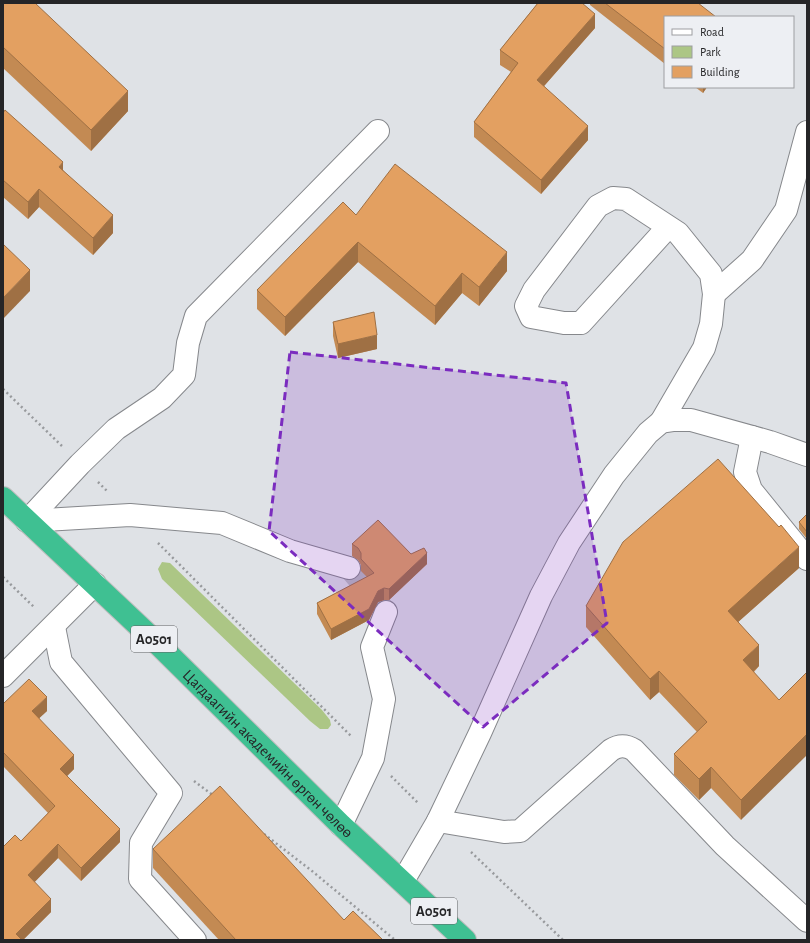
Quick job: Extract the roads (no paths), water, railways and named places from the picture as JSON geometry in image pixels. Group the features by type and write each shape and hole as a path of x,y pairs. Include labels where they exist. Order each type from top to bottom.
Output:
{"highway":[{"name":"Цагдаагийн академийн өргөн чөлөө","path":"3,498 158,644 341,825 465,940"}],"street":[{"path":"27,521 80,464 116,429 162,398 184,375 188,343 196,316 378,132"},
{"path":"714,294 752,260 786,210 807,132"},
{"path":"403,881 438,821 480,733 541,596 569,543 614,475 648,432 661,422 704,348 711,324 714,294 711,274 678,233 626,199 613,198 598,206 534,290 526,306 531,317 564,323 581,323 668,227"},
{"path":"661,422 691,420 752,437 807,455"},
{"path":"752,437 745,472 752,490 807,559"},
{"path":"27,521 130,515 222,523 290,551 349,568"},
{"path":"3,676 54,627 95,584"},
{"path":"341,825 373,758 384,699 372,647 386,612"},
{"path":"54,627 61,662 171,793 141,843 140,879 195,940"},
{"path":"438,821 504,832 520,831 611,750 619,746 627,747 634,750 725,846 807,921"}],"tunnel":[{"path":"349,568 386,612"}]}
